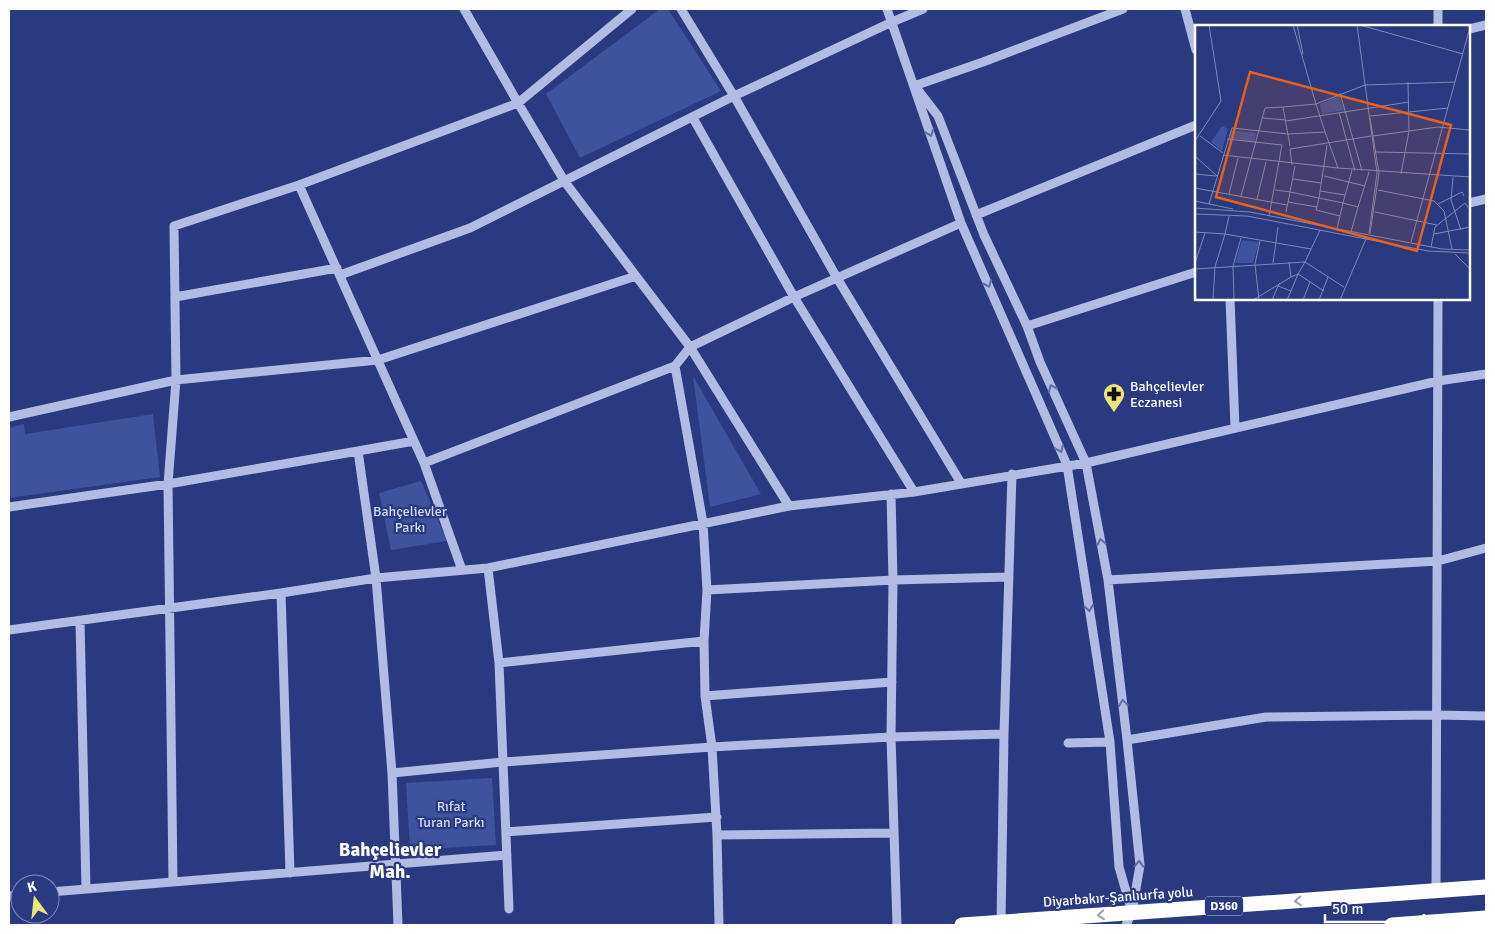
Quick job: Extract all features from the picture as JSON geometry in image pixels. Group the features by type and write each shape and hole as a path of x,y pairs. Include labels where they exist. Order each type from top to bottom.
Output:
{"highway":[{"name":"Diyarbakır-Şanlıurfa yolu","path":"962,925 1129,919 1486,887"},
{"path":"1392,925 1486,918"}],"street":[{"path":"464,9 565,182 690,346 789,506"},
{"path":"173,882 168,484 176,380 174,226 299,185 518,103 632,9"},
{"path":"681,9 734,96 837,278 961,483"},
{"path":"887,9 961,223 1067,465 1110,742 1119,867 1129,919"},
{"path":"175,298 339,271 470,228 734,96 923,9"},
{"path":"914,86 1122,9"},
{"path":"1186,9 1195,46"},
{"path":"1438,9 1438,25"},
{"path":"1470,29 1486,25"},
{"path":"914,86 938,116 976,215 1027,326 1040,362 1086,463 1108,580 1140,865 1129,919"},
{"path":"693,118 794,297 914,492"},
{"path":"976,215 1195,125"},
{"path":"299,185 424,463 462,570"},
{"path":"1470,202 1486,199"},
{"path":"424,463 675,366 690,346 794,297 961,223"},
{"path":"1027,326 1195,272"},
{"path":"9,417 176,380 378,360 636,276"},
{"path":"1230,300 1235,428"},
{"path":"1436,891 1438,300"},
{"path":"675,366 703,523 707,590 704,641 705,696 712,747 717,817 719,925"},
{"path":"9,630 169,609 376,578 488,568 789,506 914,492 1086,463 1438,381 1486,374"},
{"path":"9,507 168,484 414,441"},
{"path":"358,451 376,578 392,773 398,925"},
{"path":"1001,923 1004,734 1012,474"},
{"path":"891,494 894,580 891,737 896,925"},
{"path":"1108,580 1438,560 1486,548"},
{"path":"488,568 499,662 509,909"},
{"path":"707,590 894,580 1009,577"},
{"path":"281,593 290,873"},
{"path":"80,621 86,889"},
{"path":"499,662 704,641"},
{"path":"705,696 892,682"},
{"path":"1127,740 1266,717 1486,716"},
{"path":"392,773 503,762 712,747 891,737 1004,734"},
{"path":"1068,743 1110,742"},
{"path":"506,832 717,817"},
{"path":"717,835 894,832"},
{"path":"60,891 507,855"}],"green space":[{"path":"660,9 668,9 721,91 580,158 546,94"},
{"path":"693,376 761,494 710,507"},
{"path":"153,414 160,477 9,498 9,428 24,424 25,434"},
{"name":"Bahçelievler Parkı","path":"421,481 447,541 391,550 379,493"},
{"name":"Rıfat Turan Parkı","path":"492,778 496,845 410,850 406,783"}],"place":[{"name":"Bahçelievler Eczanesi","path":"1114,413"}],"district":[{"name":"Bahçelievler Mah.","path":"390,861"}]}
